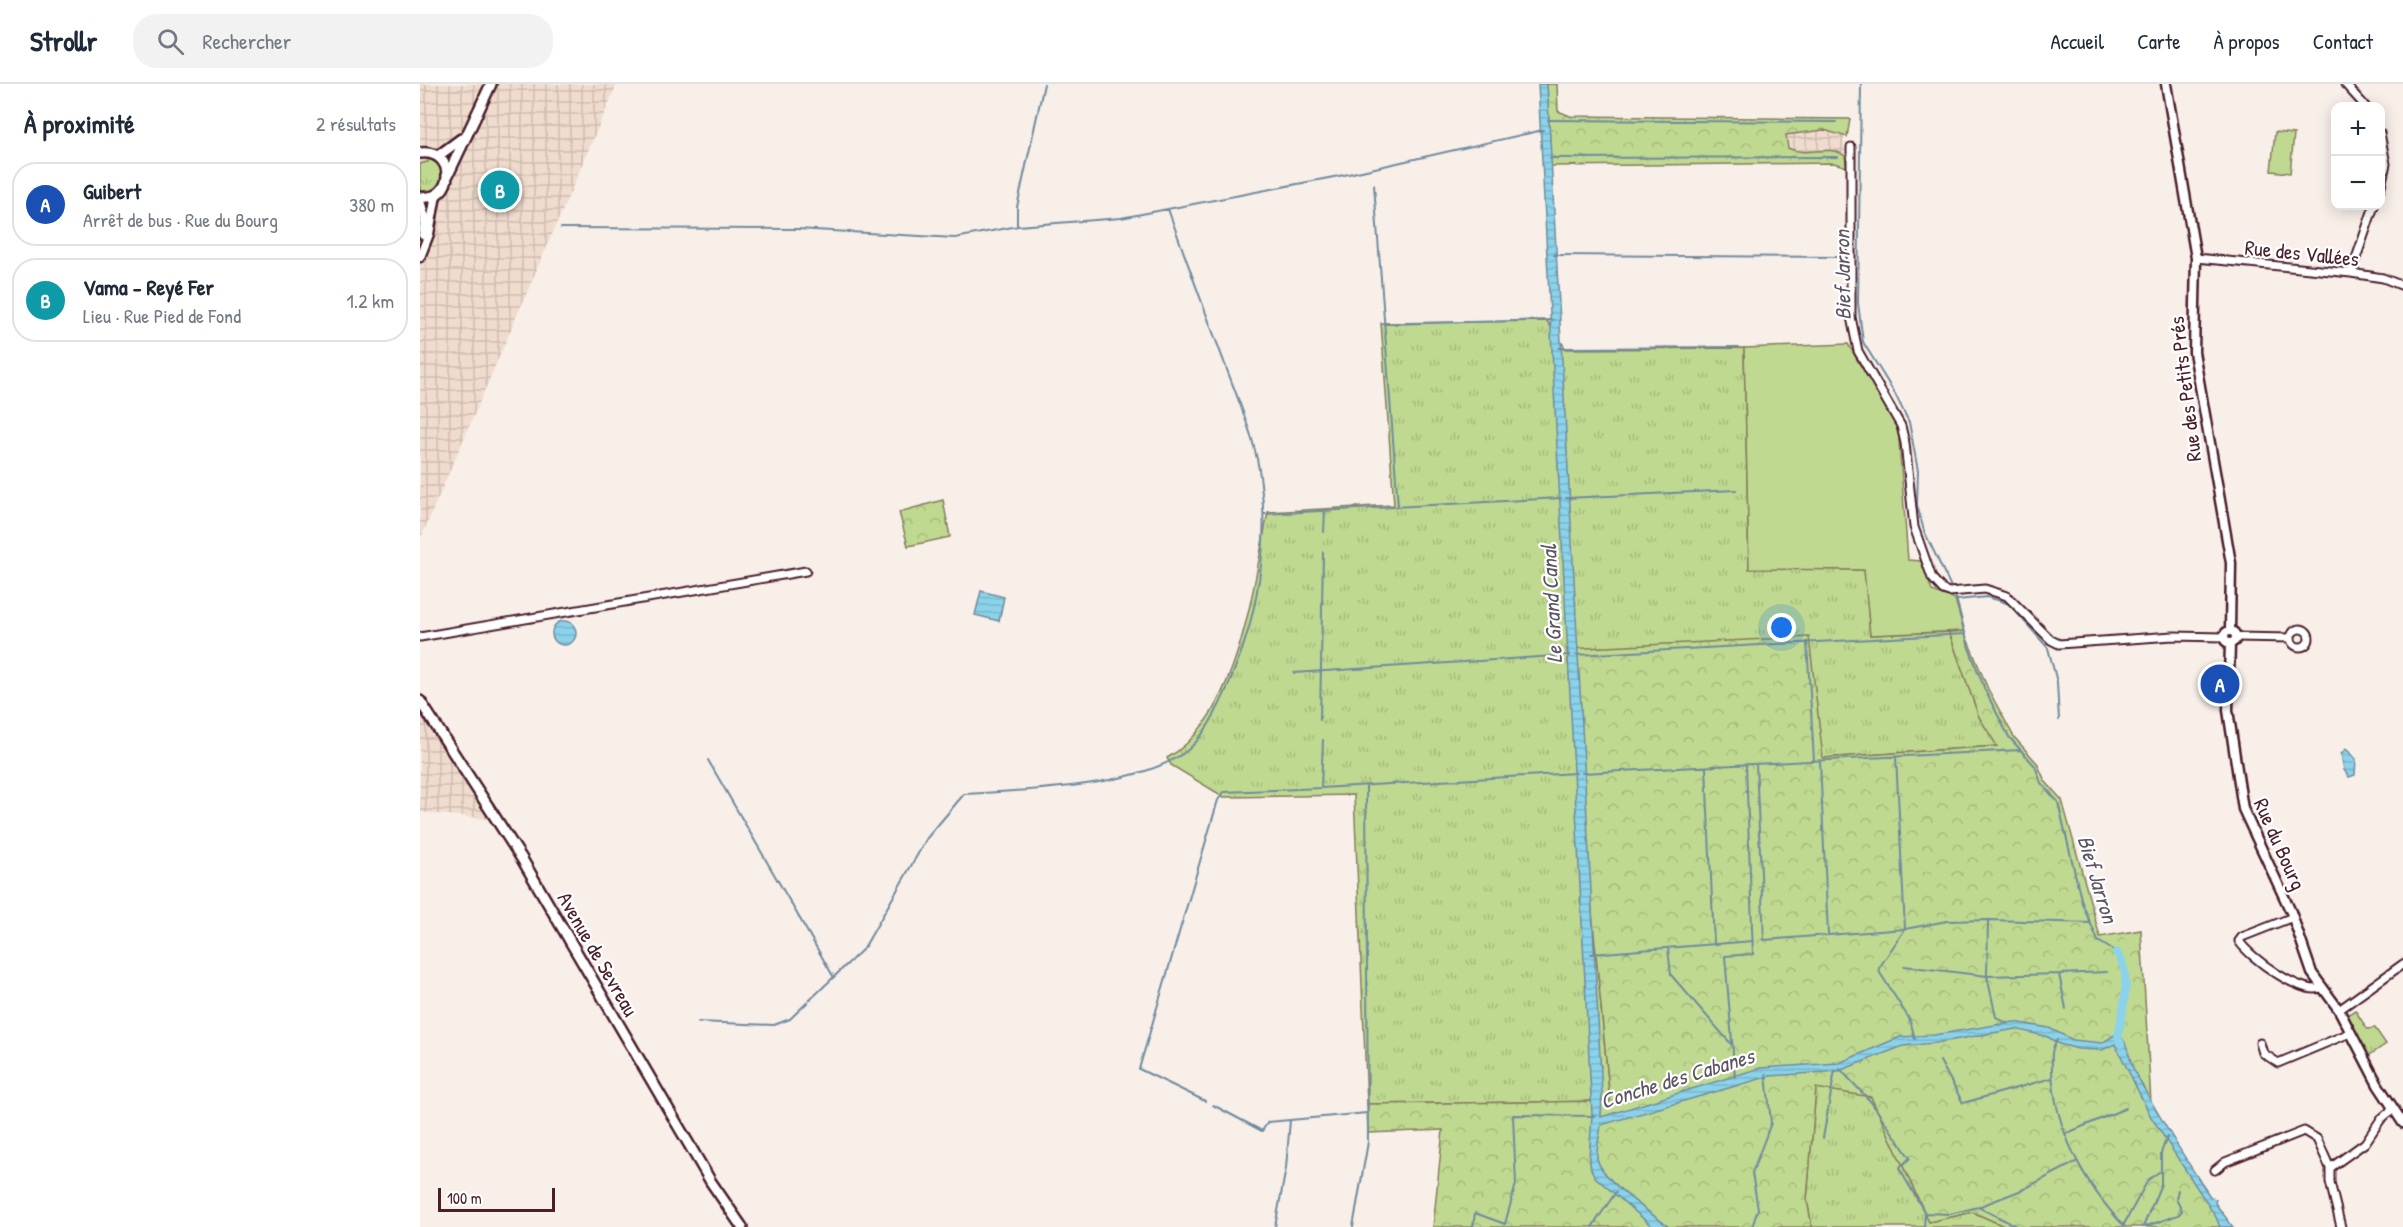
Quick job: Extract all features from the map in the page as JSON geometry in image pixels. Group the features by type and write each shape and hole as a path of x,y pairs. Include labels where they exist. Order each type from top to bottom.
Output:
{"main road":[{"path":"420,199 436,195 444,187 466,133 491,84"},
{"path":"438,156 457,144 466,133"},
{"path":"422,152 438,156 446,165 448,175"},
{"name":"Avenue de Sevreau","path":"420,701 522,859 711,1182 742,1227"}],"street":[{"name":"Rue des Petits Prés","path":"2166,84 2196,258 2194,352 2231,563 2230,637"},
{"path":"2345,84 2361,102"},
{"path":"1851,147 1851,317 1855,340 1861,357 1901,426 1914,527 1936,584 1949,592 1985,589 2007,596 2051,640 2059,644 2173,636 2291,638"},
{"path":"420,256 429,234 436,195"},
{"path":"420,199 425,224 420,256"},
{"path":"2351,273 2373,210"},
{"name":"Rue des Vallées","path":"2196,258 2351,273 2383,278 2403,286"},
{"path":"420,637 806,571"},
{"name":"Rue du Bourg","path":"2230,637 2228,710 2243,809 2293,917 2312,973 2339,1010 2393,1109 2403,1123"},
{"path":"2293,917 2242,937 2239,941 2251,955 2298,985 2311,990 2321,988"},
{"path":"2339,1010 2403,964"},
{"path":"2260,1043 2263,1053 2278,1063 2350,1033"},
{"path":"2330,1168 2365,1143 2381,1119 2393,1109"},
{"path":"2215,1170 2225,1162 2304,1131 2317,1139 2330,1168 2330,1182 2341,1227"}],"shaded area":[{"path":"420,84 617,84 420,540"},
{"path":"1847,125 1844,138 1845,156 1785,155 1784,126"},
{"path":"420,690 498,811 486,819 420,812"}],"green space":[{"path":"1547,84 1557,84 1558,111 1570,116 1850,119 1847,137 1824,130 1786,135 1788,148 1803,152 1825,150 1838,152 1845,156 1847,167 1834,163 1551,166"},
{"path":"2275,132 2294,134 2290,173 2271,171"},
{"path":"429,158 442,167 443,179 437,189 429,193 420,192 420,164 428,162"},
{"path":"1547,321 1566,349 1744,348 1749,568 1865,570 1870,635 1949,632 1979,717 1998,746 1823,758 1567,649 1610,1101 1367,1104 1354,795 1224,797 1171,765 1167,758 1191,739 1211,713 1227,682 1248,612 1268,512 1394,505 1381,323"},
{"path":"1848,344 1898,428 1908,560 1921,561 1932,591 1955,599 1964,631 1870,635 1864,570 1749,569 1744,348"},
{"path":"943,500 950,537 908,546 899,512"},
{"path":"1964,631 1988,689 2014,737 2037,763 2045,781 2062,800 2100,937 2141,930 2151,1103 2198,1181 2231,1227 2006,1227 1973,1212 1929,1222 1871,1097 1816,1088 1807,1200 1812,1227 1433,1227 1443,1130 1368,1133 1367,1104 1610,1101 1567,649 1809,637 1823,758 1997,746 1979,717 1949,632"},
{"path":"2355,1010 2367,1029 2375,1028 2386,1044 2367,1057 2347,1015"},
{"path":"1816,1088 1871,1096 1929,1222 1973,1212 2006,1227 1812,1227 1807,1200"}],"water":[{"path":"1538,84 1547,84 1602,1093 1601,1117 1760,1068 1839,1063 1900,1037 1934,1035 2014,1022 2049,1028 2073,1040 2102,1043 2118,1033 2126,1046 2134,1070 2161,1119 2211,1198 2216,1199 2215,1203 2233,1227 2220,1227 2216,1217 2151,1117 2115,1044 2102,1050 2078,1049 2059,1044 2048,1037 2016,1029 1936,1043 1903,1046 1839,1071 1770,1076 1601,1125 1597,1158 1607,1176 1628,1196 1669,1227 1653,1227 1595,1177 1589,1158 1592,1115"},
{"path":"981,591 1004,597 999,621 975,615"},
{"path":"564,621 573,624 576,633 573,642 564,645 555,642 552,633 555,624"},
{"path":"2346,749 2356,759 2355,775 2349,777 2344,770 2341,754"}],"waterway":[{"path":"1017,225 1017,207 1044,84"},
{"name":"Bief Jarron","path":"1861,84 1858,303 1863,342 1895,394 1909,422 1918,471 1917,505 1924,531 1952,589"},
{"path":"1548,120 1836,122"},
{"path":"561,228 797,229 955,238 1018,226 1121,218 1344,175 1543,130"},
{"path":"1550,158 1838,157"},
{"path":"1374,185 1398,506"},
{"path":"698,1022 774,1025 790,1019 864,948 927,838 964,794 1081,785 1142,772 1168,762 1189,749 1209,724 1221,702 1242,650 1255,603 1262,555 1263,507 1259,469 1247,424 1168,209"},
{"path":"1554,255 1839,257"},
{"path":"1384,324 1553,320"},
{"path":"1559,348 1739,347"},
{"path":"1566,498 1736,490"},
{"path":"1264,514 1561,498"},
{"path":"1324,532 1325,511"},
{"path":"1320,720 1323,552"},
{"path":"1957,600 1987,597 2009,604 2048,648 2057,682 2059,720"},
{"name":"Bief Jarron","path":"1956,598 1969,648 1985,690 2009,737 2035,766 2041,783 2058,802 2082,903 2098,941 2116,952"},
{"name":"Le Grand Canal","path":"1576,655 1965,634"},
{"path":"1807,642 1814,761"},
{"name":"Le Grand Canal","path":"1294,673 1570,655"},
{"path":"1323,740 1321,788 1576,773"},
{"path":"1582,773 2021,750"},
{"path":"1896,757 1905,929 1879,968 1910,1020 1915,1039"},
{"path":"708,760 833,976"},
{"path":"1820,761 1828,935"},
{"path":"1756,764 1764,940 1905,929 1947,921 2090,923"},
{"name":"Conche des Cabanes","path":"1735,1077 1725,956 1753,954 1746,765"},
{"path":"1706,767 1714,944"},
{"path":"1353,1227 1368,1142 1366,786"},
{"path":"1205,1101 1139,1069 1218,800 1224,792 1321,788"},
{"path":"1988,920 1987,976 1996,1017 2007,1024"},
{"path":"1591,954 1753,941"},
{"name":"Conche des Cabanes","path":"1668,948 1671,975 1732,1045"},
{"name":"Bief Jarron","path":"2116,952 2121,961 2126,982 2118,1037 2121,1044"},
{"path":"1904,966 1987,976 2059,974 2066,1009"},
{"path":"2059,974 2107,972"},
{"path":"2057,1040 2052,1051 2054,1093 2066,1135 2074,1155 2097,1193 2125,1227"},
{"path":"1940,1061 1963,1103 2052,1078"},
{"path":"1840,1069 1871,1102 1910,1158 1899,1168 1925,1213 1924,1227"},
{"path":"1823,1138 1835,1070"},
{"path":"1752,1227 1758,1209 1752,1173 1771,1123 1766,1074"},
{"path":"1213,1105 1262,1131 1268,1122 1290,1120"},
{"path":"2065,1134 2126,1108"},
{"path":"1275,1227 1286,1168 1290,1120 1367,1113"},
{"path":"1473,1227 1475,1213 1505,1224 1516,1184 1513,1115 1594,1116"},
{"path":"2143,1227 2161,1184 2161,1153 2167,1137"},
{"path":"1978,1207 2022,1190 2076,1162"},
{"path":"2123,1226 2148,1180 2159,1172"},
{"path":"2144,1227 2178,1215 2182,1211 2176,1199 2178,1190"},
{"path":"1592,1227 1616,1192"},
{"path":"1925,1213 1950,1214 1978,1207 2018,1227"}],"place":[{"name":"Vama - Reyé Fer","path":"500,190"},
{"name":"Guibert","path":"2220,684"}]}
